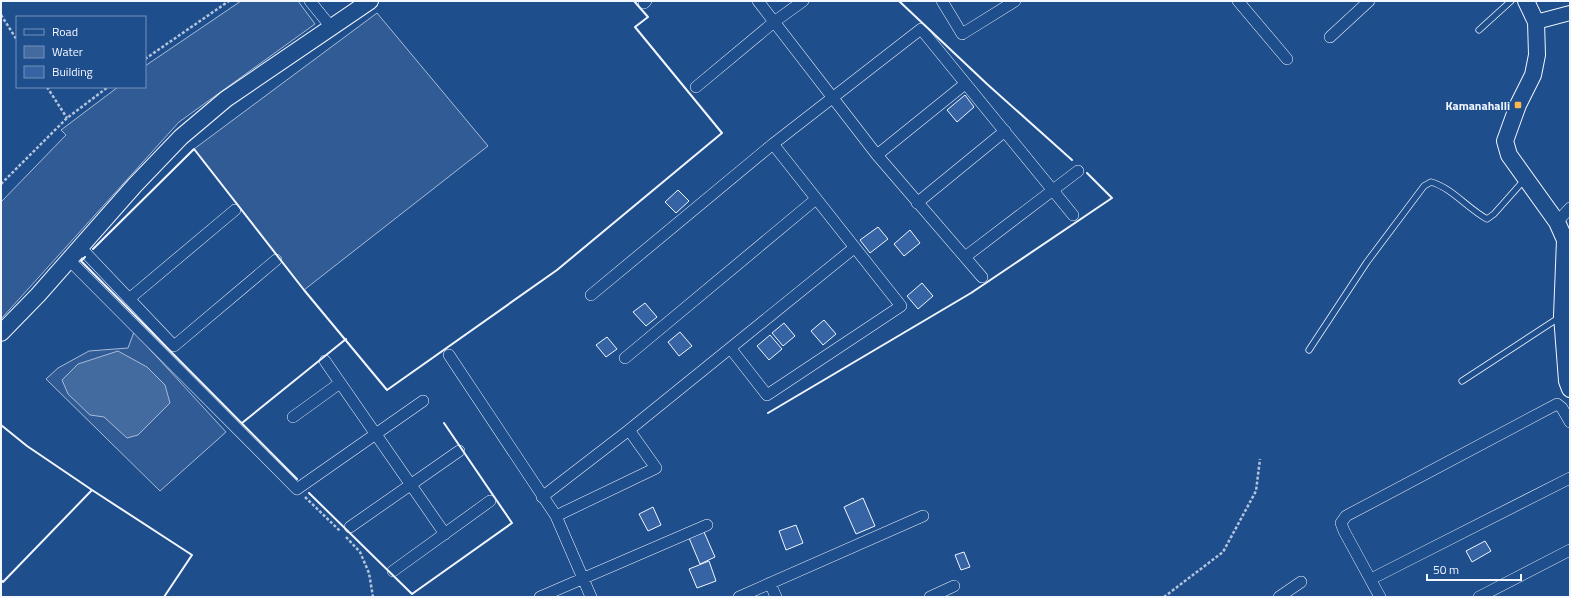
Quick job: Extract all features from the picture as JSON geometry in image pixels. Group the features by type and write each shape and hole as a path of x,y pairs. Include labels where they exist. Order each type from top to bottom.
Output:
{"main road":[{"path":"1,333 181,137 226,99 370,1"},
{"path":"1526,1 1536,22 1537,55 1533,75 1518,105 1505,141 1510,155 1525,178 1566,215 1562,316 1567,381 1570,389"}],"street":[{"path":"310,1 331,27"},
{"path":"758,1 877,155 982,277"},
{"path":"696,87 774,22 803,1"},
{"path":"942,1 962,34 1015,1"},
{"path":"1238,1 1287,59"},
{"path":"1330,37 1369,1"},
{"path":"1536,22 1570,13"},
{"path":"591,295 773,144 921,29 1072,215"},
{"path":"877,155 965,84"},
{"path":"917,203 1005,131"},
{"path":"731,349 767,395 900,306 773,144"},
{"path":"965,257 1078,171"},
{"path":"625,358 816,199"},
{"path":"129,299 235,210"},
{"path":"80,247 174,346 276,260"},
{"path":"542,497 731,349 854,248"},
{"path":"69,260 297,489 423,401"},
{"path":"449,355 556,516 591,597"},
{"path":"325,361 445,534"},
{"path":"293,417 340,383"},
{"path":"1380,597 1344,531 1341,523 1346,516 1557,404 1562,408 1570,422"},
{"path":"556,516 656,468 629,430"},
{"path":"350,527 459,451"},
{"path":"1371,579 1570,478"},
{"path":"393,571 490,501"},
{"path":"739,597 923,516"},
{"path":"540,597 707,524"},
{"path":"1479,597 1570,550"},
{"path":"1279,597 1301,582"},
{"path":"770,583 776,597"},
{"path":"930,597 954,586"}],"lane":[{"path":"1479,30 1510,1"},
{"path":"1309,350 1367,262 1424,186 1431,182 1441,185 1476,213 1487,219 1494,214 1525,178"},
{"path":"1462,381 1562,316"}],"path":[{"path":"146,58 229,1"},
{"path":"1,15 16,38"},
{"path":"48,88 67,118"},
{"path":"1,184 67,118 107,88"},
{"path":"1164,597 1223,552 1256,492 1260,459"},
{"path":"297,489 360,552 369,573 373,597"}],"shaded area":[{"path":"241,1 298,1 315,24 179,122 1,319 1,202 66,135 61,130 117,88 146,88 146,65"},
{"path":"377,13 488,146 304,290 194,149"},
{"path":"134,332 226,432 160,491 46,379 58,368 89,351 128,348"}],"water":[{"path":"118,351 147,367 165,385 170,403 138,435 127,438 104,417 90,415 68,394 62,380 78,364"}],"building":[{"path":"965,95 974,107 957,122 947,110"},
{"path":"678,190 689,201 676,213 665,202"},
{"path":"878,227 888,239 870,253 860,240"},
{"path":"910,230 920,243 904,256 894,244"},
{"path":"922,283 933,296 918,309 907,296"},
{"path":"645,303 657,317 646,326 633,312"},
{"path":"824,320 836,334 823,345 811,331"},
{"path":"784,323 795,336 783,346 772,333"},
{"path":"680,332 692,346 679,356 668,342"},
{"path":"770,335 782,349 769,360 757,346"},
{"path":"607,337 617,349 606,357 596,345"},
{"path":"863,498 875,526 856,534 844,507"},
{"path":"653,507 661,525 648,531 639,514"},
{"path":"796,525 803,543 786,550 779,531"},
{"path":"704,532 715,557 700,564 689,538"},
{"path":"1485,541 1491,551 1472,562 1466,551"},
{"path":"964,552 970,567 961,570 955,555"},
{"path":"709,561 716,581 697,588 689,569"}],"wall":[{"path":"93,249 194,149 304,290 387,390 557,270 722,133 635,27 648,17 634,1"},
{"path":"899,1 987,84 1072,160"},
{"path":"768,413 971,293 1112,198 1087,173"},
{"path":"85,257 81,261 297,479"},
{"path":"242,423 346,339"},
{"path":"309,493 412,594 512,523 444,423"},
{"path":"1,425 27,446 92,490 3,582 1,580"},
{"path":"92,490 192,555 164,597"}],"place":[{"name":"Kamanahalli","path":"1518,105"}]}
